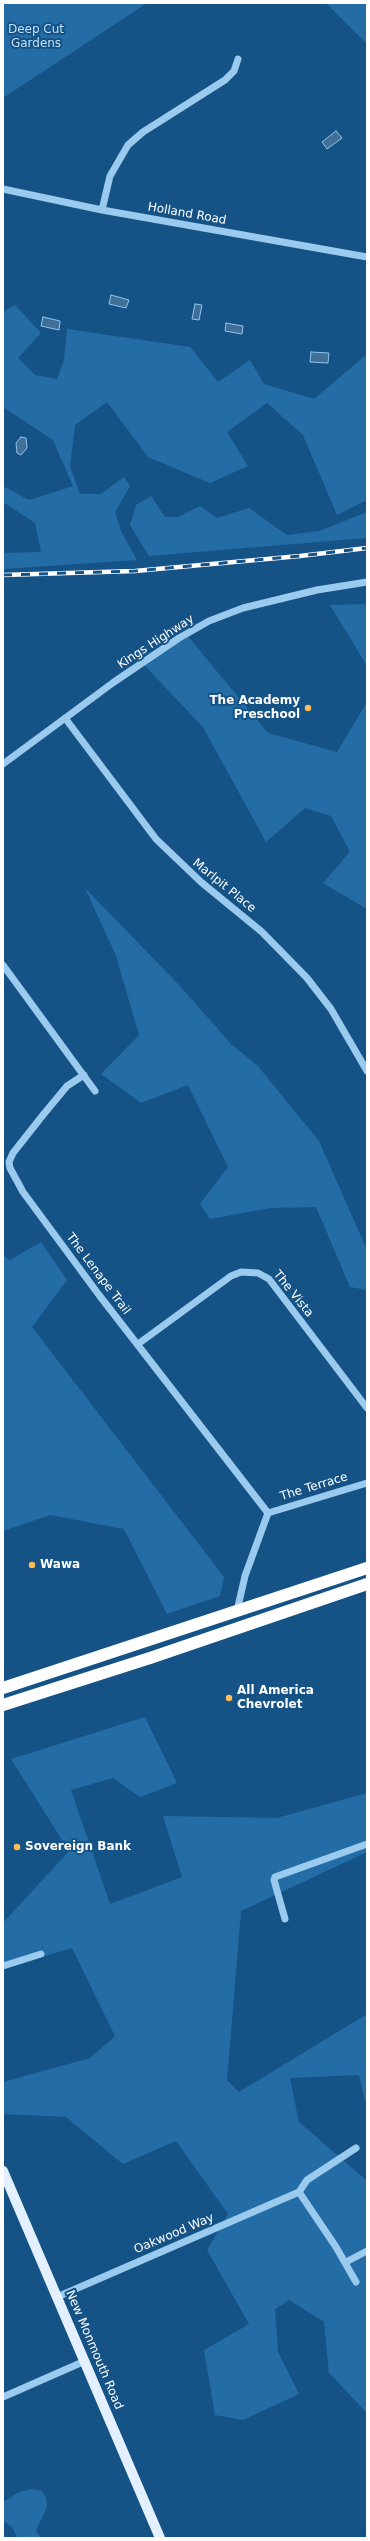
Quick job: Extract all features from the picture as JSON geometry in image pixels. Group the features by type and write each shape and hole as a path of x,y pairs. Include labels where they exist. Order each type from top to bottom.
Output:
{"highway":[{"path":"3,1688 367,1568"},
{"path":"3,1705 150,1658 367,1584"}],"main road":[{"name":"New Monmouth Road","path":"3,2171 160,2538"}],"street":[{"path":"102,210 110,176 128,145 143,132 225,80 234,71 238,59"},
{"name":"Holland Road","path":"3,189 102,210 367,257"},
{"name":"Kings Highway","path":"3,764 65,718 179,638 209,621 243,608 317,590 367,582"},
{"name":"Marlpit Place","path":"65,718 156,839 201,882 262,932 307,978 331,1009 367,1071"},
{"path":"3,965 95,1091"},
{"name":"The Lenape Trail","path":"84,1075 67,1086 13,1153 9,1162 10,1168 23,1192 222,1457 268,1513"},
{"name":"The Vista","path":"138,1344 231,1276 241,1272 258,1273 269,1279 367,1408"},
{"name":"The Terrace","path":"268,1513 367,1483"},
{"path":"236,1611 245,1576 268,1513"},
{"path":"285,1919 274,1880 275,1877 367,1844"},
{"path":"3,1966 41,1954"},
{"path":"356,2148 307,2180 299,2192 346,2262 356,2282"},
{"name":"Oakwood Way","path":"57,2297 299,2192"},
{"path":"346,2262 367,2251"},
{"path":"3,2397 84,2361"}],"green space":[{"name":"Deep Cut Gardens","path":"3,3 147,3 3,98"},
{"path":"326,3 367,3 367,44"},
{"path":"15,305 41,333 18,358 35,375 57,379 64,360 67,329 190,347 218,382 250,360 264,384 314,399 367,354 367,500 337,515 303,435 267,403 227,432 248,466 210,483 148,457 107,402 75,425 70,466 80,494 101,494 124,477 130,486 115,512 121,531 137,560 3,569 3,553 41,552 35,523 3,502 3,486 29,500 73,486 53,440 3,407 3,312"},
{"path":"151,496 165,517 178,517 200,506 217,518 249,508 287,535 319,531 367,512 367,538 149,556 130,525 136,505"},
{"path":"367,604 367,666 330,605"},
{"path":"186,634 268,733 337,752 367,702 367,909 323,883 350,852 331,816 305,808 266,842 203,727 142,663"},
{"path":"85,888 180,986 231,1044 257,1065 319,1141 367,1250 367,1290 350,1287 316,1207 270,1208 210,1219 200,1204 228,1167 188,1085 141,1103 101,1074 139,1035 116,956"},
{"path":"41,1242 67,1280 32,1327 224,1577 220,1596 167,1614 124,1529 50,1515 3,1531 3,1255 10,1260"},
{"path":"145,1717 177,1783 140,1797 113,1778 71,1790 110,1904 182,1877 163,1816 277,1818 367,1793 367,1852 241,1911 227,2080 239,2092 367,2014 367,2109 359,2075 290,2078 299,2122 367,2181 367,2413 329,2373 324,2322 289,2300 275,2309 278,2352 299,2394 243,2420 215,2415 204,2350 249,2324 207,2250 228,2214 176,2141 123,2164 66,2117 3,2114 3,2082 90,2058 115,2036 72,1948 3,1968 3,1923 69,1851 11,1759"},
{"path":"31,2489 42,2491 46,2498 47,2507 36,2531 41,2538 17,2538 12,2527 3,2521 3,2502 19,2492"}],"shaded area":[{"path":"336,131 342,138 327,149 322,142"},
{"path":"111,295 129,300 126,308 109,304"},
{"path":"195,304 202,305 199,320 192,319"},
{"path":"43,317 60,321 59,330 41,326"},
{"path":"226,323 243,326 242,334 225,331"},
{"path":"311,352 329,353 328,363 310,362"},
{"path":"21,437 26,438 27,448 21,455 17,453 16,443"}],"railway":[{"path":"3,575 135,571 300,556 367,548"}],"place":[{"name":"The Academy Preschool","path":"308,708"},
{"name":"Wawa","path":"32,1565"},
{"name":"All America Chevrolet","path":"229,1698"},
{"name":"Sovereign Bank","path":"17,1847"}]}
